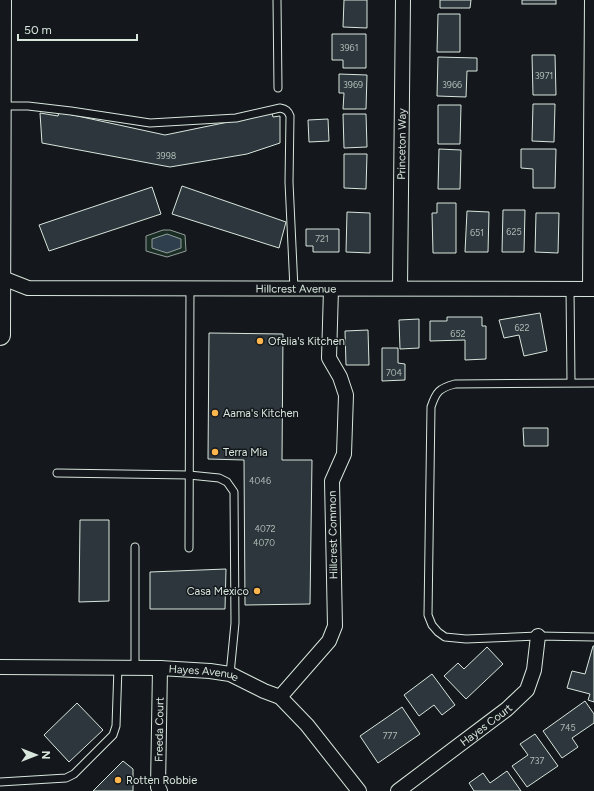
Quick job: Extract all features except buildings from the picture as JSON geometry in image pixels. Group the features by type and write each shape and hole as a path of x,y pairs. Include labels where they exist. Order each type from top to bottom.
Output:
{"main road":[{"path":"0,335 1,0"}],"street":[{"name":"Princeton Way","path":"400,288 402,0"},
{"path":"592,0 592,289"},
{"name":"Hillcrest Avenue","path":"0,278 28,288 592,289"},
{"name":"Hillcrest Common","path":"280,696 329,642 335,626 332,481 344,454 346,395 340,377 329,358 331,289"},
{"name":"Hayes Court","path":"398,791 507,709 526,690 534,670 538,636"},
{"name":"Hayes Avenue","path":"0,666 135,667 210,671 230,674 264,692 280,696"},
{"name":"Freeda Court","path":"160,668 158,787 160,791"},
{"path":"280,696 307,725 359,791"}],"lane":[{"path":"277,0 278,88"},
{"path":"0,106 28,106 150,123 236,118 280,108 289,112 289,182 294,289"},
{"path":"189,548 190,288"},
{"path":"570,289 571,382"},
{"path":"594,383 455,384 443,387 434,396 431,407 428,615 432,625 445,637 466,639 538,636 594,637"},
{"path":"57,473 189,475 219,478 227,482 234,492 235,623 230,674"},
{"path":"134,547 135,667"},
{"path":"0,782 66,778 74,774 113,735 116,726 118,667"}],"green space":[{"path":"163,230 170,230 185,235 186,251 167,257 146,251 146,236"}],"water":[{"path":"167,234 181,239 181,248 167,253 152,248 152,239"}],"place":[{"name":"Ofelia's Kitchen","path":"260,341"},
{"name":"Aama's Kitchen","path":"215,413"},
{"name":"Terra Mia","path":"215,452"},
{"name":"Casa Mexico","path":"257,591"},
{"name":"Rotten Robbie","path":"118,780"}]}
